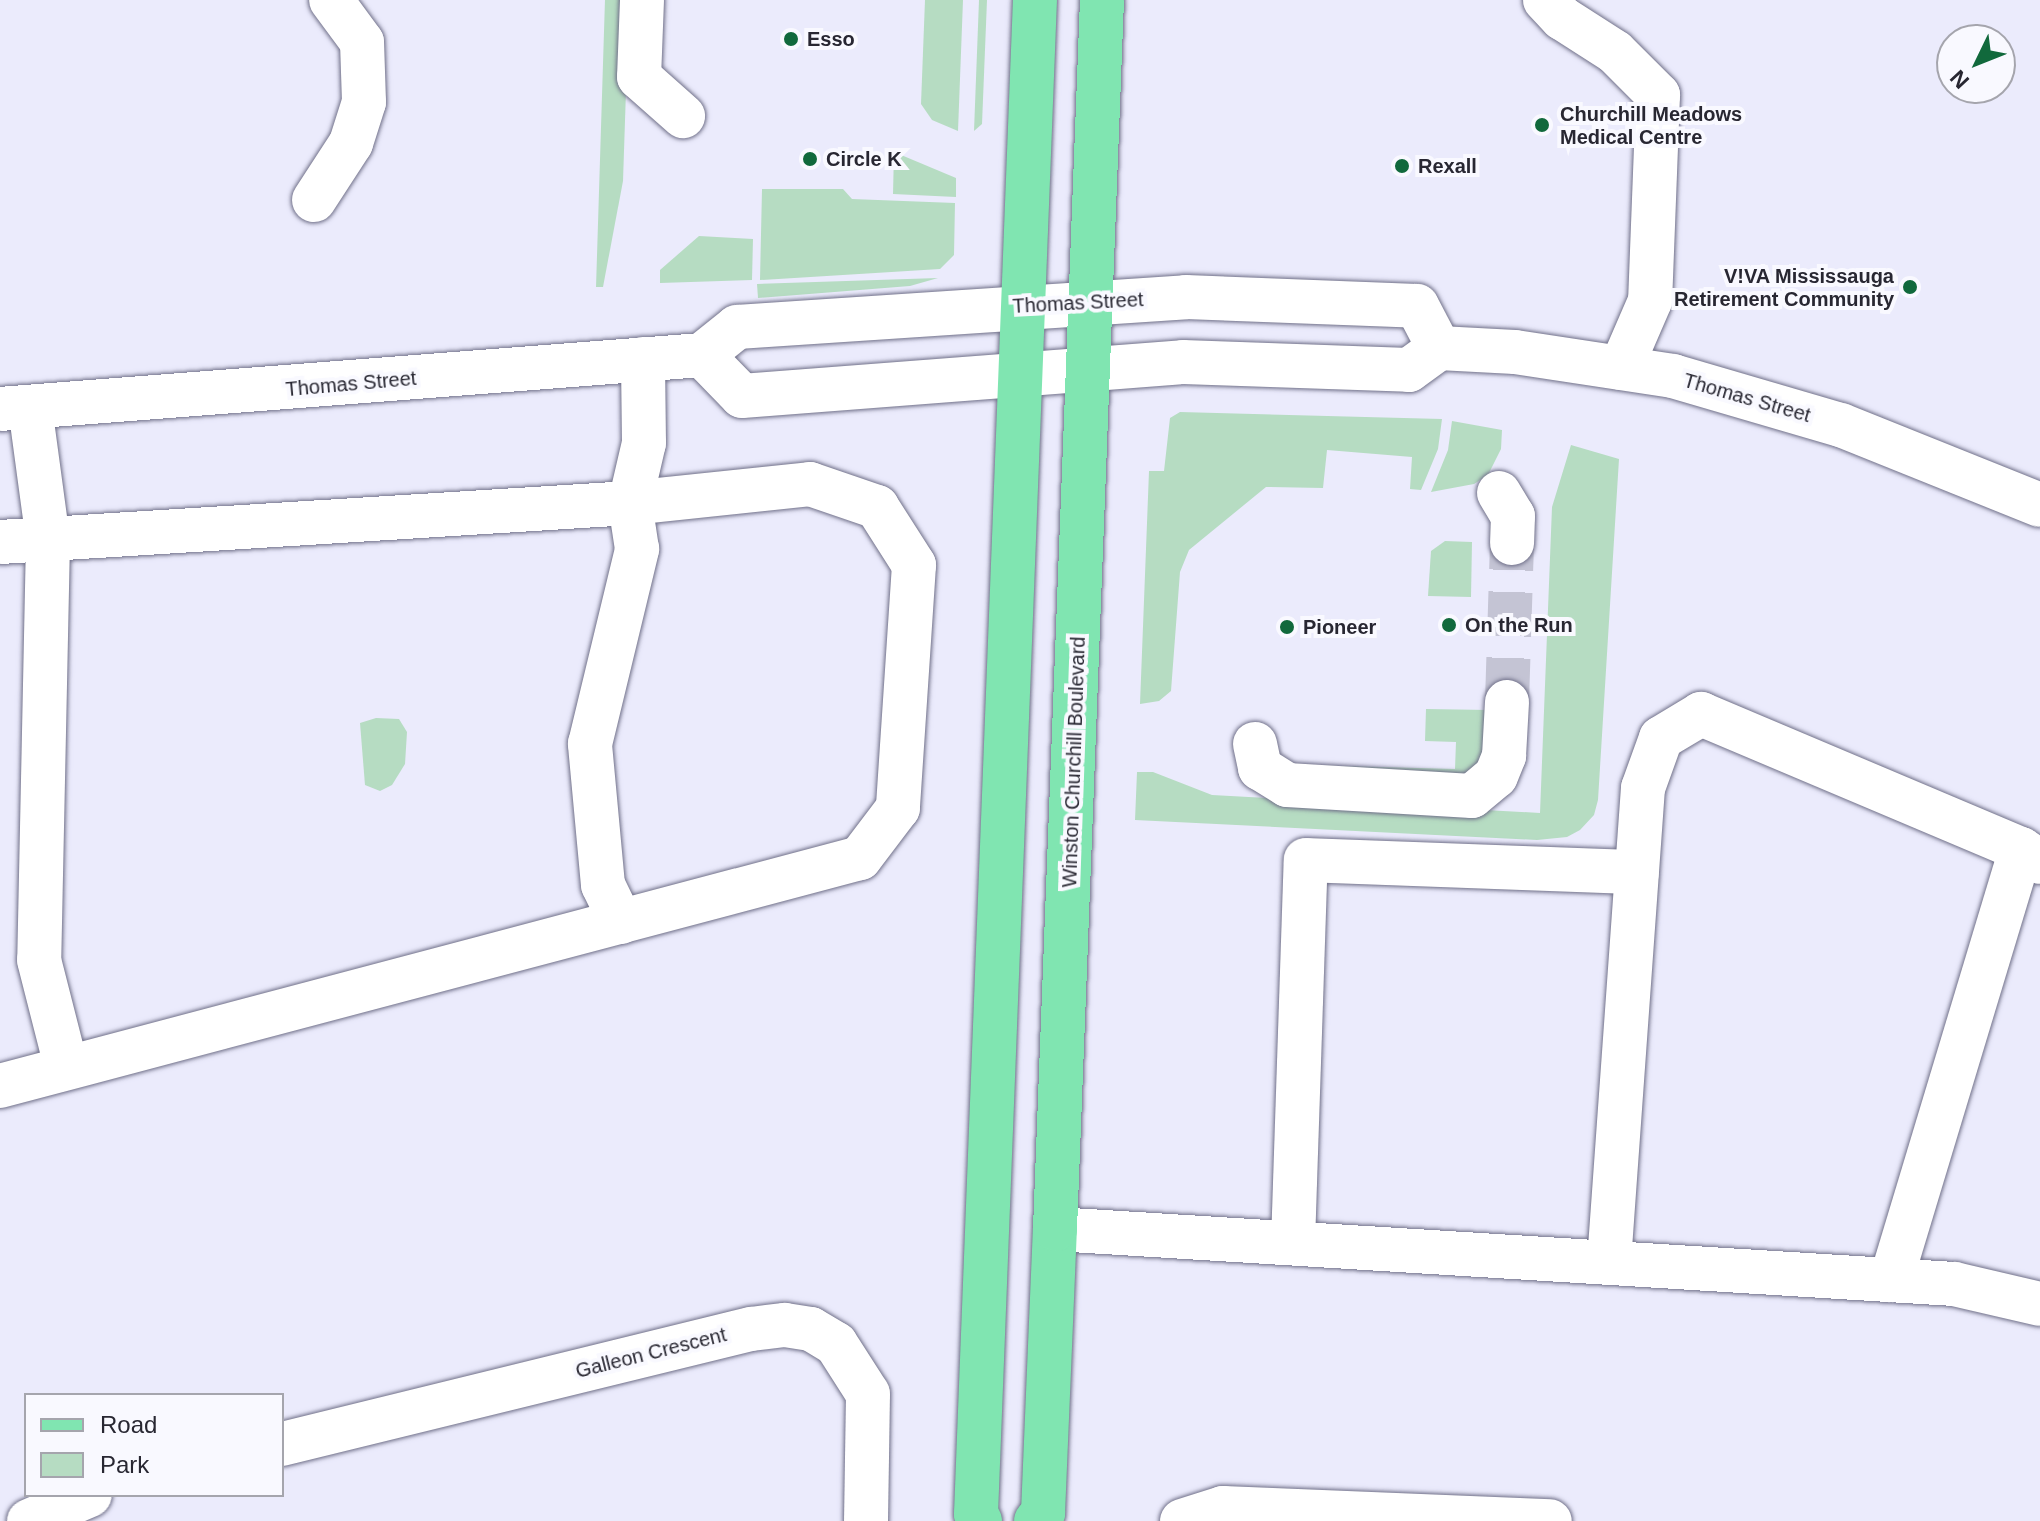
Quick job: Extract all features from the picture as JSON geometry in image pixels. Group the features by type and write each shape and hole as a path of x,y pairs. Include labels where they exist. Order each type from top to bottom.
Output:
{"main road":[{"path":"980,1521 976,1514 1035,0"},
{"name":"Winston Churchill Boulevard","path":"1036,1521 1043,1513 1102,0"}],"street":[{"path":"314,200 351,143 364,102 362,42 331,0"},
{"path":"642,0 639,77 683,116"},
{"path":"1545,0 1562,18 1615,52 1658,95 1650,301 1621,368"},
{"name":"Thomas Street","path":"15,408 702,355 737,327 1186,297 1417,306 1439,348 1515,352 1673,376 1841,425 2040,505"},
{"path":"702,355 742,396 1183,362 1409,370 1439,348"},
{"path":"621,922 603,885 590,744 637,549 630,503 644,443 643,359"},
{"path":"15,408 48,541 39,960 66,1066"},
{"path":"0,542 630,503 810,484 877,507 914,565 898,808 860,858 66,1066 0,1086"},
{"path":"1499,493 1513,516 1512,543"},
{"path":"1255,744 1260,768 1287,785 1472,796 1496,776 1504,756 1507,702"},
{"path":"1609,1262 1643,788 1661,738 1701,714 2031,856 1891,1280"},
{"path":"1293,1243 1306,860 1637,872"},
{"path":"1055,1229 1954,1284 2040,1304"},
{"name":"Galleon Crescent","path":"284,1444 751,1329 785,1325 811,1329 836,1344 868,1394 866,1521"},
{"path":"29,1521 85,1497"},
{"path":"1182,1521 1223,1508 1550,1521"}],"green space":[{"path":"605,0 629,0 623,181 603,287 596,287"},
{"path":"925,0 963,0 958,131 932,120 921,104"},
{"path":"979,0 987,0 982,124 974,131"},
{"path":"894,152 956,178 956,197 893,194"},
{"path":"762,189 843,189 852,199 955,203 954,255 940,269 760,280"},
{"path":"699,236 753,239 752,280 660,283 660,270"},
{"path":"938,278 910,286 758,298 757,284"},
{"path":"1180,412 1442,419 1438,449 1421,490 1410,489 1412,457 1327,450 1323,488 1266,487 1189,550 1180,572 1171,691 1159,701 1140,704 1149,471 1164,471 1170,418"},
{"path":"1452,421 1502,430 1501,449 1488,475 1474,484 1431,492 1448,450"},
{"path":"1571,445 1619,459 1598,800 1594,815 1580,830 1567,837 1537,840 1135,820 1137,772 1153,772 1212,795 1540,813 1552,507"},
{"path":"1445,541 1472,542 1471,597 1428,596 1431,551"},
{"path":"1426,709 1489,710 1488,755 1478,775 1306,765 1455,769 1456,742 1425,741"},
{"path":"376,718 399,719 407,732 405,764 392,785 380,791 365,785 360,723"}],"tunnel":[{"path":"1507,702 1512,543"}],"place":[{"name":"Esso","path":"791,39"},
{"name":"Churchill Meadows Medical Centre","path":"1542,125"},
{"name":"Circle K","path":"810,159"},
{"name":"Rexall","path":"1402,166"},
{"name":"V!VA Mississauga Retirement Community","path":"1910,287"},
{"name":"On the Run","path":"1449,625"},
{"name":"Pioneer","path":"1287,627"}]}
